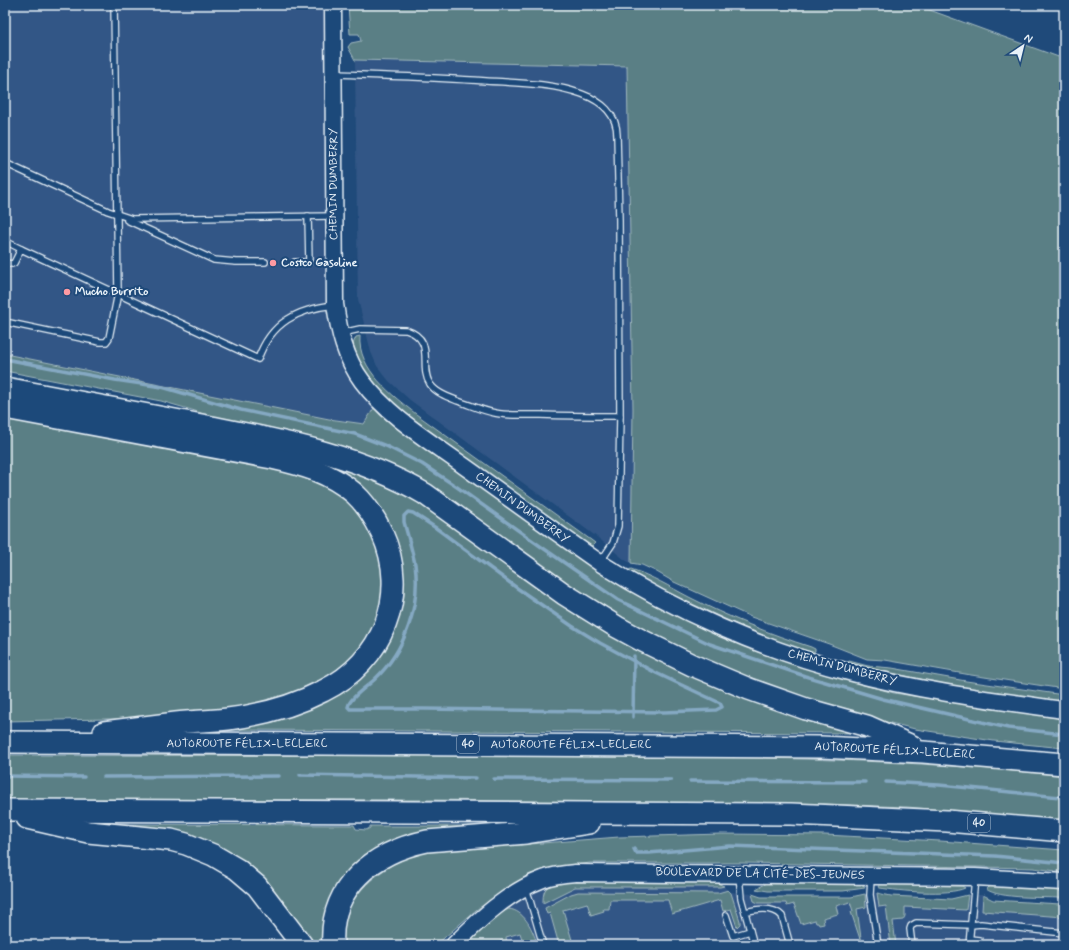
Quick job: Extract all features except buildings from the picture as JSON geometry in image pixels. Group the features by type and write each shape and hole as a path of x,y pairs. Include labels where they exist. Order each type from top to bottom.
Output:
{"highway":[{"path":"5,388 248,435 352,460 411,486 425,494 564,594 639,639 742,687 806,709 867,726 924,752"},
{"path":"5,408 272,458 313,468 326,474 355,494 372,515 386,541 392,566 393,580 387,621 382,634 367,658 353,672 336,684 308,698 288,706 229,719 177,723 8,742"},
{"name":"AUTOROUTE FÉLIX-LECLERC","path":"8,742 753,746 851,748 924,752 1064,764"},
{"name":"40","path":"5,810 757,813 947,821 1064,832"},
{"path":"5,813 88,832 166,840 186,844 200,849 237,869 257,886 302,945"},
{"path":"334,945 334,918 339,903 359,875 369,866 391,852 413,844 428,841 526,833 645,813"}],"street":[{"name":"CHEMIN DUMBERRY","path":"334,5 335,304 340,334 346,353 355,370 371,392 390,411 417,432 620,576 705,619 761,644 850,673 909,686 1064,710"},
{"name":"BOULEVARD DE LA CITÉ-DES-JEUNES","path":"454,945 498,905 524,888 544,879 581,872 975,878 1064,882"},
{"name":"BOULEVARD DE LA CITÉ-DES-JEUNES","path":"448,945 472,928"}],"lane":[{"path":"5,322 100,342 106,342 109,338 118,293 114,5"},
{"path":"334,74 449,78 550,86 590,97 607,109 616,122 619,227 620,416 618,526 613,543 600,563"},
{"path":"5,163 214,260 265,262"},
{"path":"116,214 132,219 334,216"},
{"path":"295,262 309,262 308,216"},
{"path":"5,241 258,359 264,345 272,333 288,319 307,310 335,304"},
{"path":"5,263 12,264 21,249"},
{"path":"340,334 360,330 410,331 415,334 422,343 426,354 426,376 430,385 440,393 487,411 509,415 620,416"},
{"path":"739,874 741,898 754,945"},
{"path":"871,876 870,895 878,945"},
{"path":"975,878 970,942 980,940"},
{"path":"524,888 529,897 543,945"},
{"path":"745,912 759,909 779,913 782,916 790,945"},
{"path":"726,915 733,936 750,931"},
{"path":"912,945 910,929 914,923 981,924 1064,933"}],"shaded area":[{"path":"5,5 327,5 334,335 337,351 352,381 374,408 365,424 329,419 5,354"},
{"path":"355,60 628,66 633,409 631,563 410,400 389,381 377,366 371,352 358,299"},
{"path":"565,881 712,881 721,884 730,892 752,894 761,897 851,897 877,893 891,896 951,899 966,895 983,895 993,900 1064,903 1064,945 466,945 514,902 529,893 549,885"}],"green space":[{"path":"348,5 916,5 1064,59 1064,689 885,660 867,659 751,617 674,582 642,565 631,563 633,409 627,66 355,60 348,47 351,43 361,41 359,34 350,34"},
{"path":"360,336 364,360 378,381 397,399 595,543 592,546 583,542 400,409 372,382 359,360 353,344 356,337"},
{"path":"5,354 329,419 364,424 374,408 380,415 564,548 620,585 674,613 758,652 827,675 894,693 1064,719 1064,748 994,741 915,729 854,714 810,701 707,663 601,609 441,496 192,410 161,401 5,371"},
{"path":"5,417 304,473 352,499 383,555 385,600 360,653 326,683 247,709 158,718 5,721"},
{"path":"240,439 335,463 409,493 540,587 850,728 850,733 224,730 308,705 395,621 372,501"},
{"path":"631,569 654,578 689,597 734,618 780,637 811,647 815,649 815,651 811,653 806,652 742,627 647,583 630,572 629,570"},
{"path":"848,662 868,666 892,668 966,681 1064,695 1064,702 955,686 852,665"},
{"path":"5,755 701,757 943,765 1064,776 1064,821 907,807 826,804 431,800 5,799"},
{"path":"112,824 354,825 356,829 366,830 370,828 370,826 507,826 373,854 326,945 310,945 255,877"},
{"path":"721,834 825,835 940,841 1064,850 1064,872 1033,868 741,863 590,863 554,868 528,875 476,910 436,945 342,945 346,915 358,894 375,877 416,853 619,837"},
{"path":"582,879 712,881 724,886 575,887 543,903 544,893 548,887 557,883"},
{"path":"769,882 863,884 865,888 843,891 768,891 756,889"},
{"path":"880,884 962,886 965,888 947,892 923,892 880,888 878,887"},
{"path":"991,886 1064,890 1064,897 1011,896 992,892 986,889"},
{"path":"728,890 731,893 740,921 740,924 737,927 731,909 723,911 720,900 672,914 668,900 610,900 609,909 603,909 604,911 591,915 587,903 563,910 572,940 559,945 550,913 547,914 545,908 571,894 578,892 718,893"},
{"path":"877,893 891,896 951,899 968,895 966,910 905,907 905,916 903,920 893,921 896,945 891,945 886,906 879,907"},
{"path":"752,894 761,897 851,897 865,894 866,907 857,909 862,945 851,912 853,911 850,902 836,906 838,914 823,918 824,924 819,925 815,920 801,924 794,904 787,906 786,903 758,903 754,901"},
{"path":"983,895 993,900 1064,903 1064,917 982,911"},
{"path":"509,909 514,910 523,916 536,940 523,942 520,933 506,937 507,945 501,940 496,945 466,945 502,912"}],"waterway":[{"path":"5,359 115,380 162,387 241,410 355,434 386,446 422,464 618,600 710,644 805,676 883,699 1008,728 1064,734"},
{"path":"408,512 413,513 436,528 517,588 572,626 656,673 720,703 722,707 716,710 664,712 350,709 348,707 352,700 386,668 395,655 413,611 416,595 416,580 415,564 404,522 404,516 408,512"},
{"path":"633,717 634,656"},
{"path":"300,775 476,778"},
{"path":"5,776 84,777"},
{"path":"104,777 279,776"},
{"path":"494,779 671,780"},
{"path":"690,781 865,782"},
{"path":"886,782 939,785 1060,797"},
{"path":"634,849 636,853 649,853 730,846 995,856 1064,863"}],"place":[{"name":"Costco Gasoline","path":"273,263"},
{"name":"Mucho Burrito","path":"67,292"}]}
